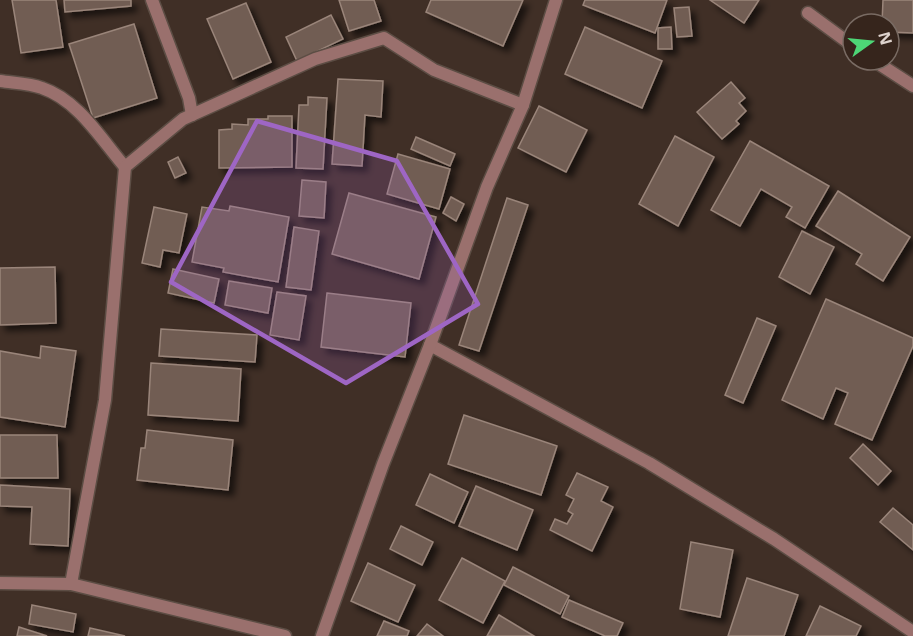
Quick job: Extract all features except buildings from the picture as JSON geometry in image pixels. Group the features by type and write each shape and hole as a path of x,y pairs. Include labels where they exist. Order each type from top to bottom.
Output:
{"street":[{"path":"152,0 189,98 192,115"},
{"path":"322,636 383,464 430,345 487,187 523,105 556,0"},
{"path":"808,13 841,37"},
{"path":"125,167 183,119 315,59 384,38 434,70 523,105"},
{"path":"891,72 913,86"},
{"path":"0,81 39,87 60,95 77,110 125,167 105,400 71,584"},
{"path":"430,345 649,462 774,539 913,632"},
{"path":"0,583 71,584 285,636"}],"highlighted area":[{"path":"257,121 397,161 478,304 346,383 171,282"}]}
